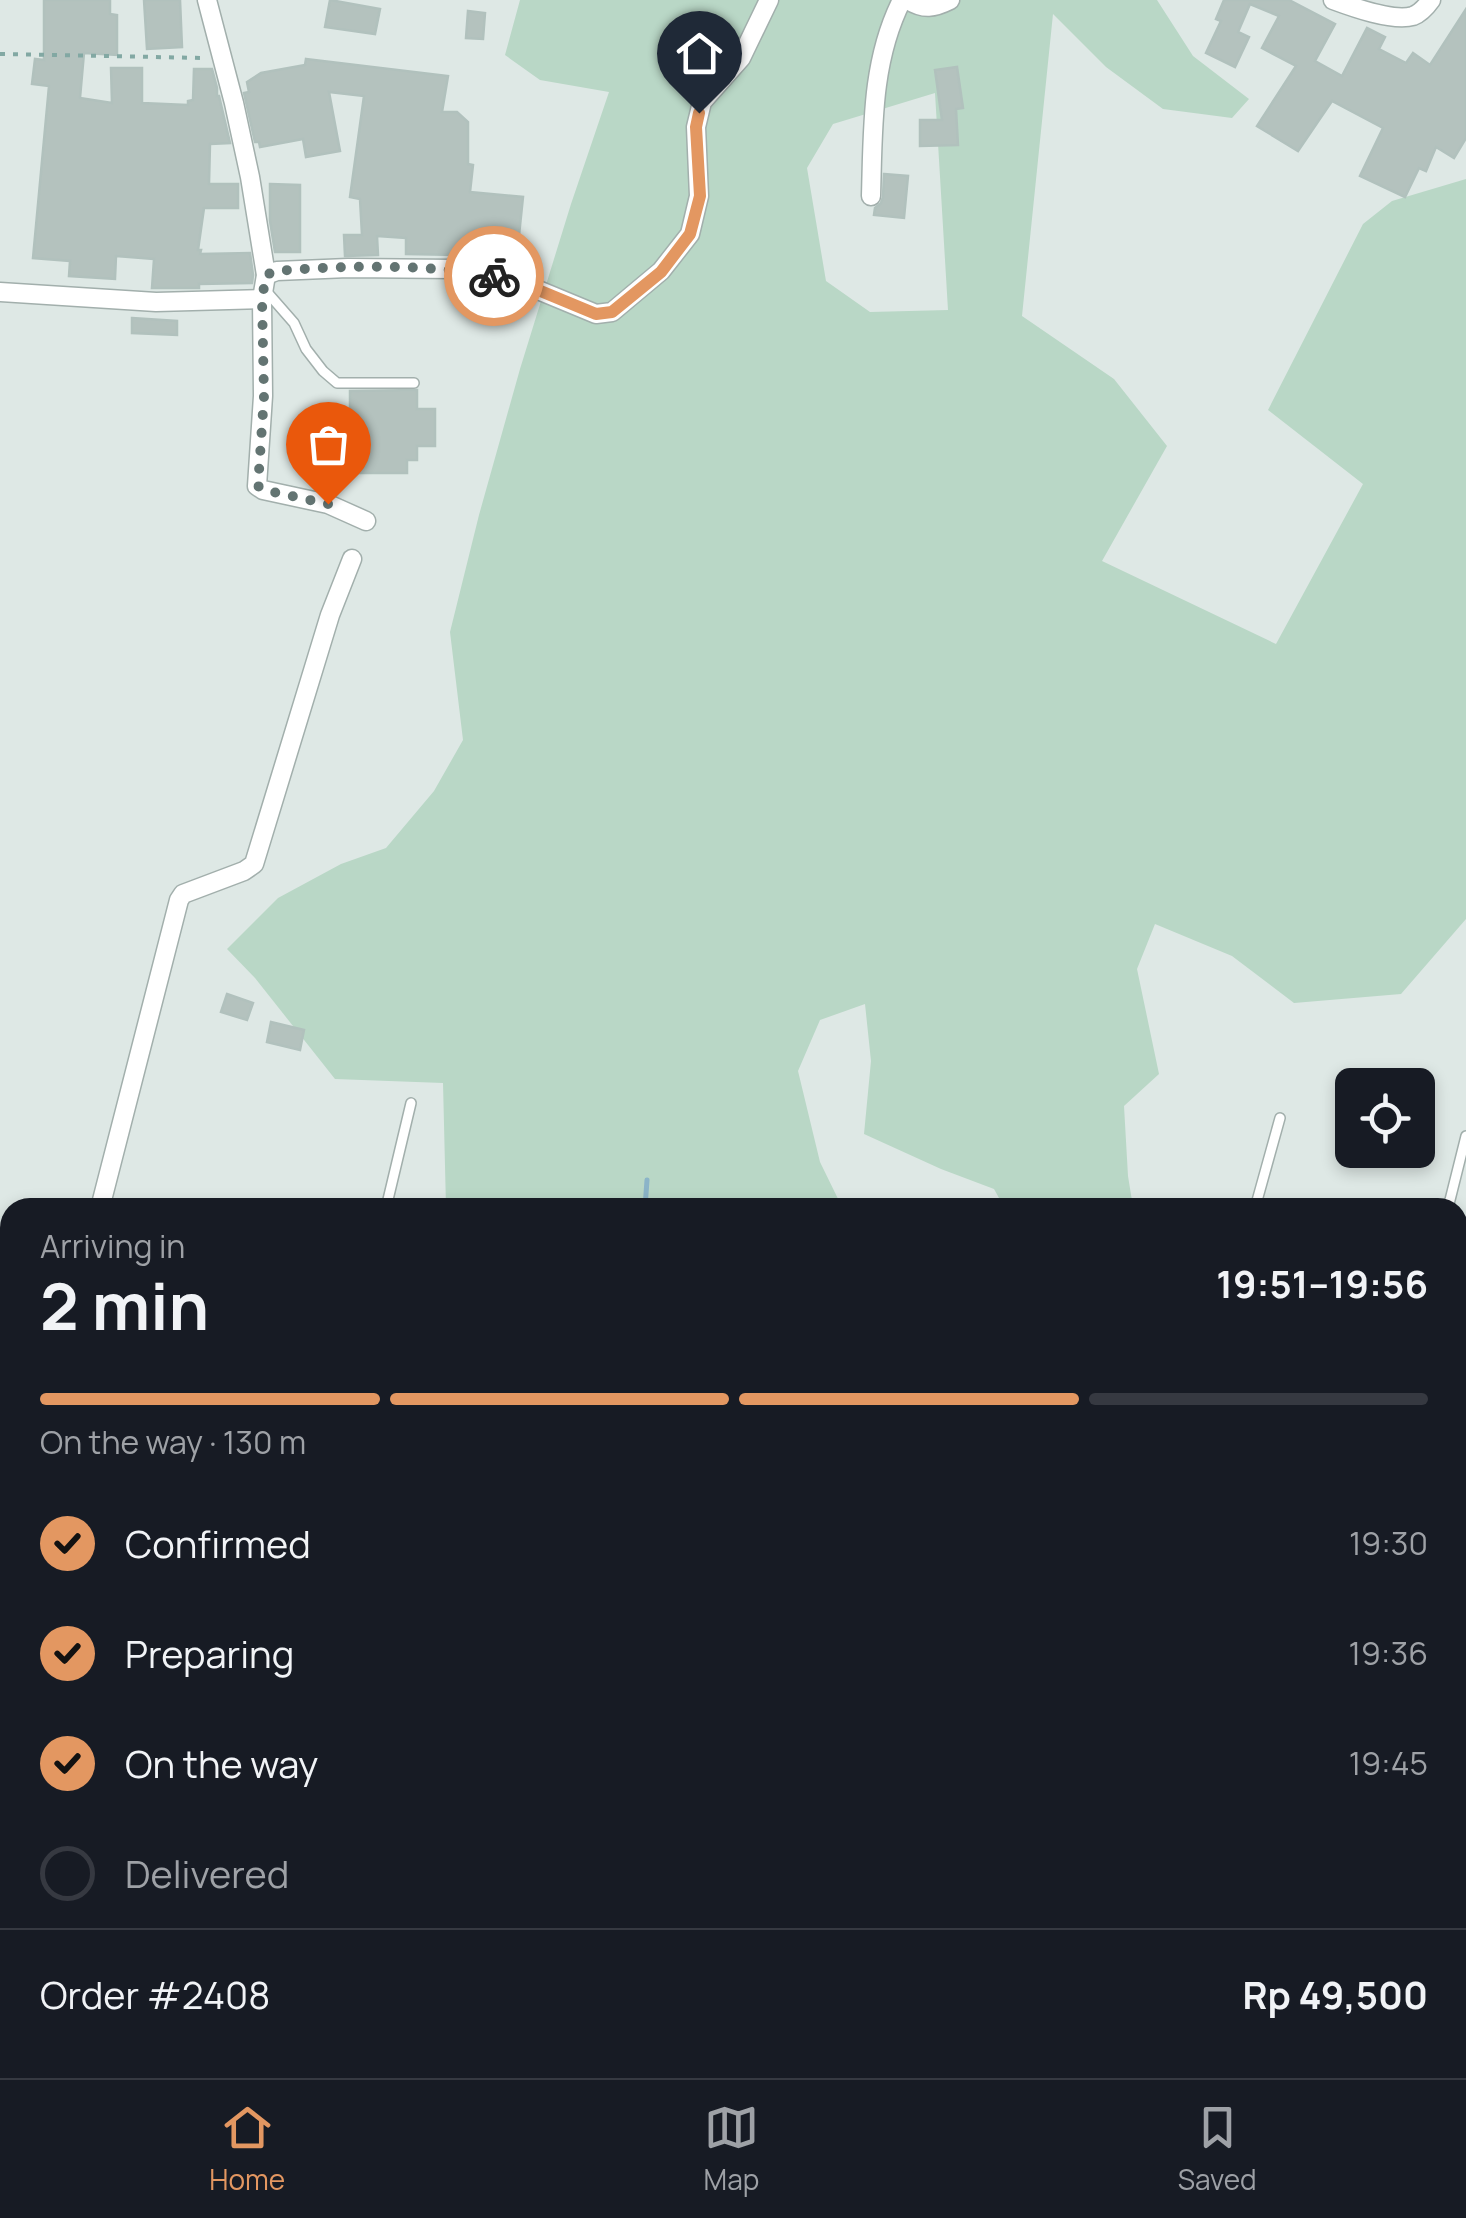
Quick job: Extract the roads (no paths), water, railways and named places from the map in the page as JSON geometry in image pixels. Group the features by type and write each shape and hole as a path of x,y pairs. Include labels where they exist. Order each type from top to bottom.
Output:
{"street":[{"path":"207,0 250,177 264,288 259,489 328,504 366,520"},
{"path":"0,292 156,302 264,288 276,271 455,269 514,280 596,314 612,312 661,272 690,234 700,196 696,127 702,102 741,58 769,0"},
{"path":"871,196 880,57 891,22 905,0 934,8 950,0"},
{"path":"1334,0 1402,17 1424,10 1431,0"},
{"path":"103,1198 179,900 184,894 254,864 330,614 352,559"}],"lane":[{"path":"264,288 294,323 323,372 337,383 414,383"},
{"path":"388,1198 411,1103"},
{"path":"1259,1198 1280,1118"},
{"path":"1450,1198 1466,1136"}],"waterway":[{"path":"646,1198 647,1180"}]}
